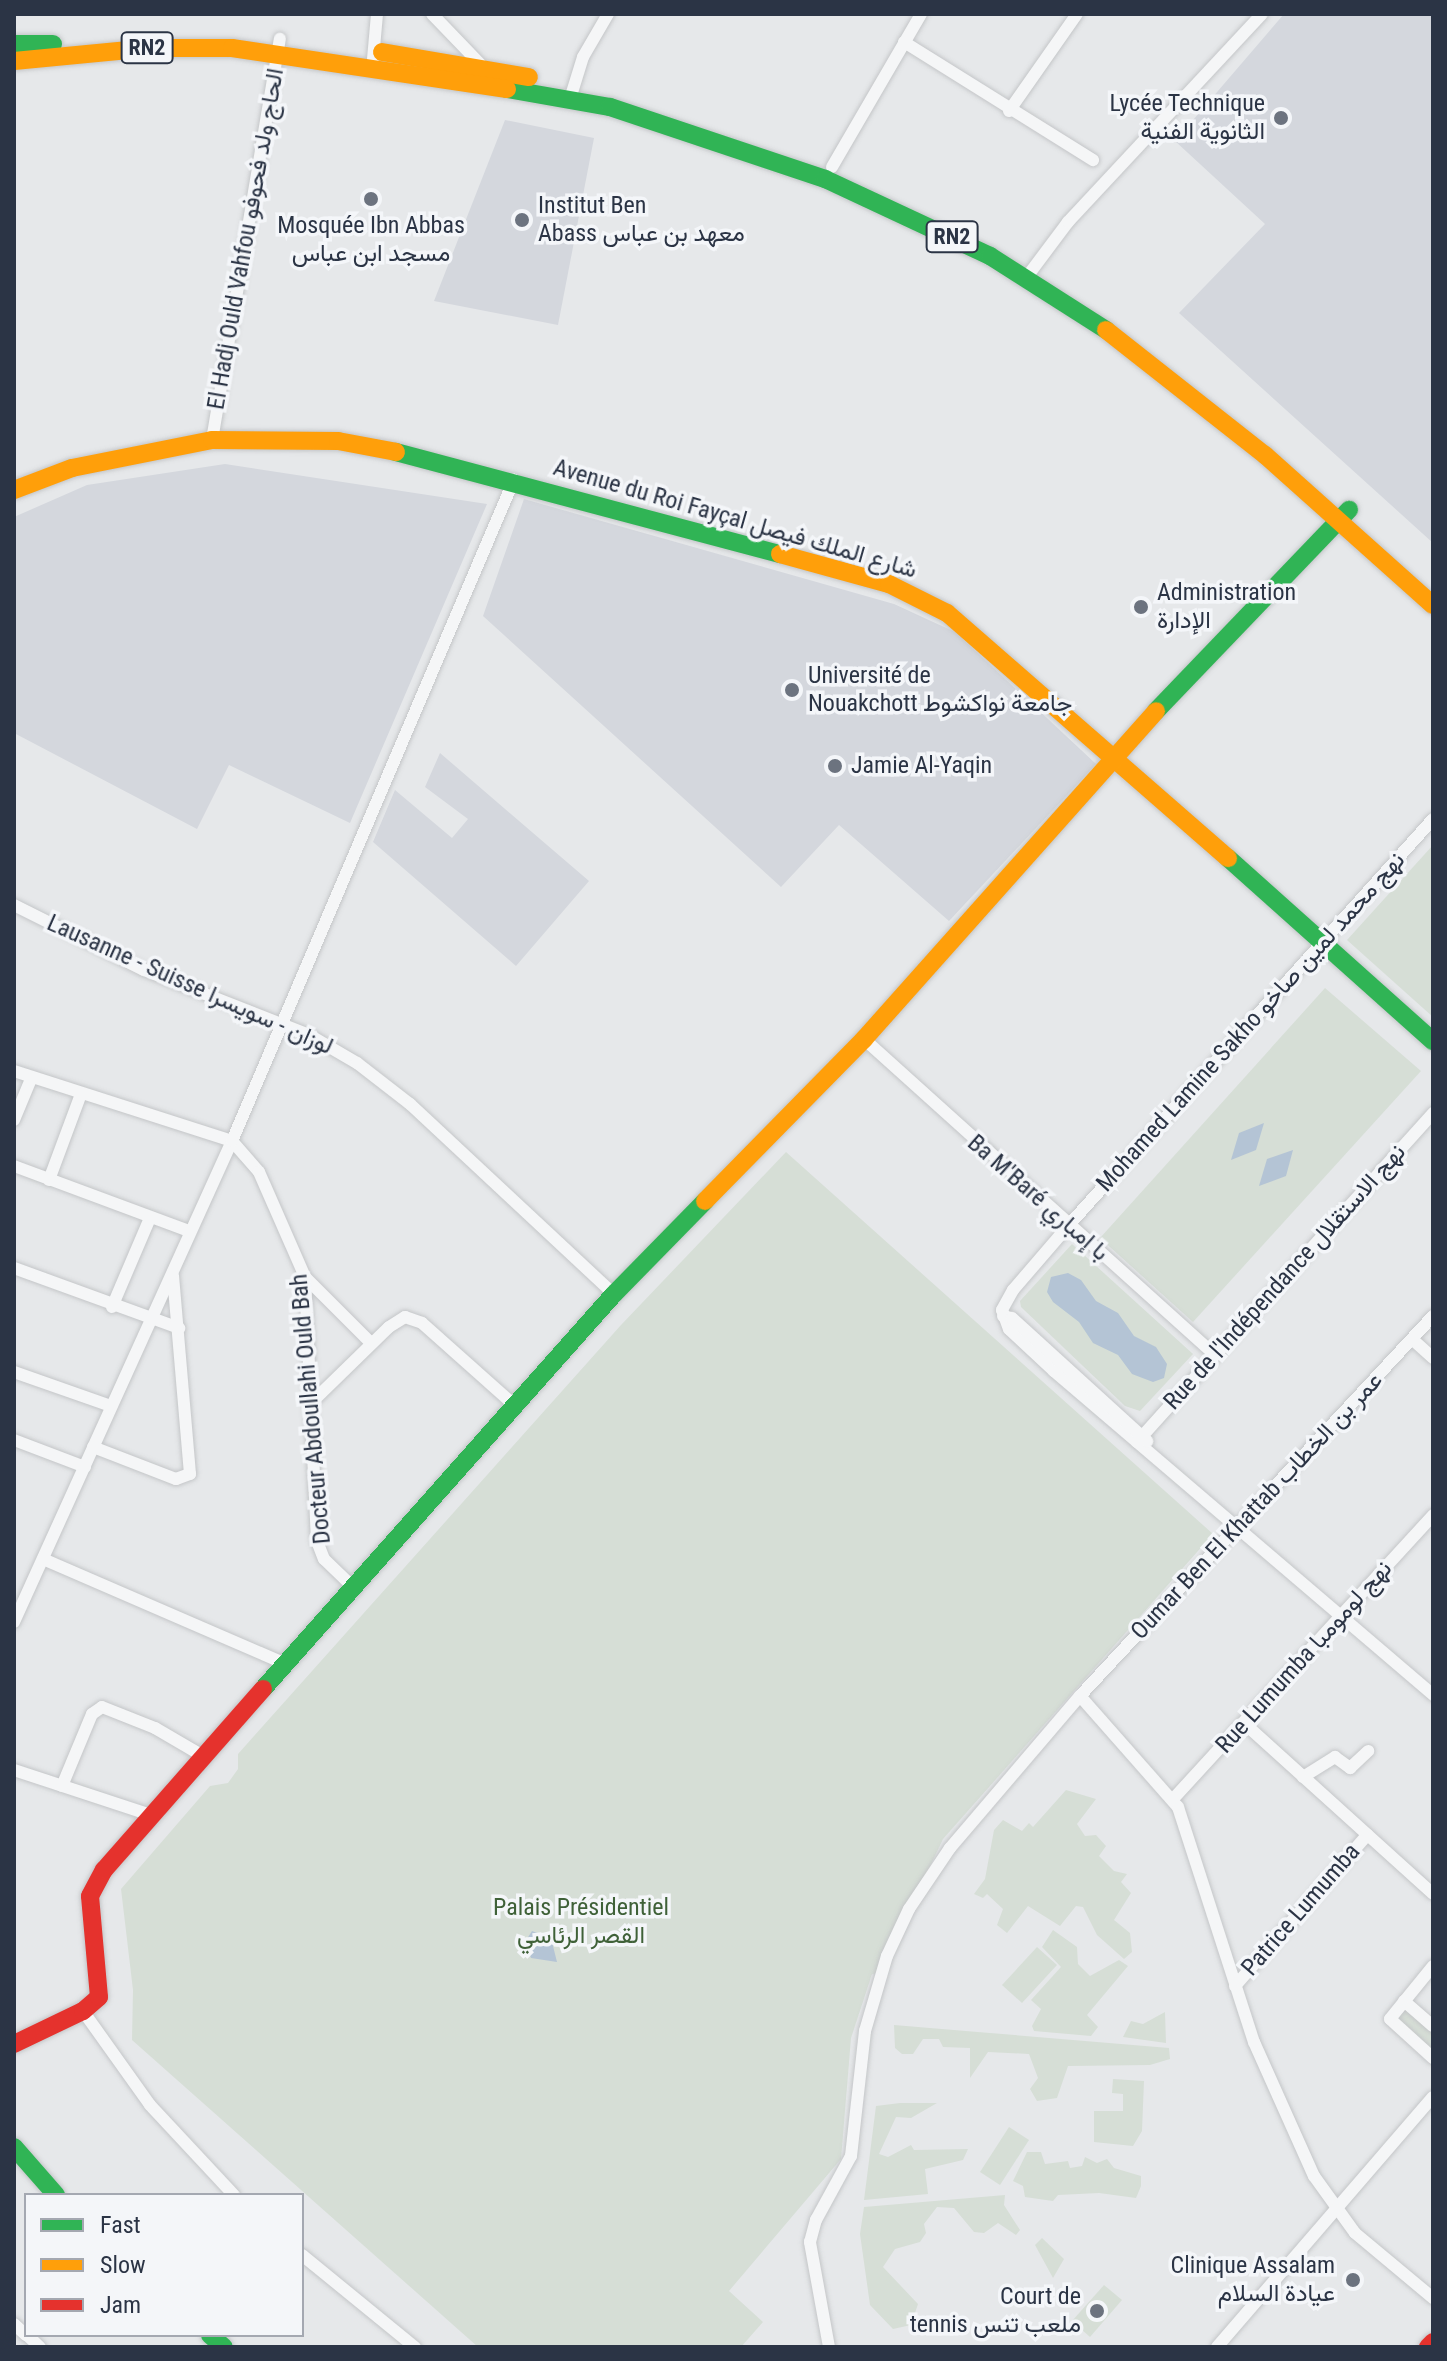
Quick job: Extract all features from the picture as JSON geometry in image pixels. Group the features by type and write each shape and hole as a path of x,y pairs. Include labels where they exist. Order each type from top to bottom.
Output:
{"main road":[{"path":"14,34 47,45"},
{"name":"RN2","path":"14,57 47,45 149,36 279,46 373,58 485,75 693,117 832,167 933,211 1030,272 1152,363 1433,587"},
{"name":"RN2","path":"14,57 149,48 279,46"},
{"name":"RN2","path":"572,93 690,130 825,179 1030,272"},
{"name":"Avenue du Roi Fayçal شارع الملك فيصل","path":"14,490 95,461 212,440 375,446 514,480 857,575 921,598 993,648 1433,1041"},
{"name":"RN2","path":"1343,514 1433,605"},
{"path":"14,2044 96,2002 102,1987 90,1896 104,1870 283,1663 614,1294 864,1039 1117,757 1343,514"},
{"path":"14,2147 54,2193"},
{"path":"1428,2347 1433,2342"}],"street":[{"path":"373,58 377,14"},
{"path":"432,14 485,75"},
{"path":"572,93 583,57 608,14"},
{"path":"832,167 921,14"},
{"path":"1009,111 1077,14"},
{"path":"1030,272 1077,211 1262,14"},
{"path":"904,42 1009,111 1093,160"},
{"name":"El Hadj Ould Vahfou الحاج ولد فحوفو","path":"212,440 279,46"},
{"path":"14,1622 232,1141 280,1022 461,614 514,480"},
{"name":"Mohamed Lamine Sakho نهج محمد لمين صاخو","path":"1143,1442 1012,1318 1003,1316 1008,1296 1433,819"},
{"name":"Lausanne - Suisse لوزان - سويسرا","path":"14,905 144,970 280,1022 375,1075 614,1294"},
{"name":"Ba M'Baré با إمباري","path":"864,1039 1214,1354"},
{"path":"14,1071 31,1079 232,1141"},
{"path":"14,1120 31,1079"},
{"path":"49,1180 81,1094"},
{"name":"Rue de l'Indépendance نهج الاستقلال","path":"1143,1442 1214,1354 1433,1113"},
{"name":"Docteur Abdoullahi Ould Bah","path":"232,1141 268,1188 305,1277 317,1541 324,1559 353,1587"},
{"path":"14,1166 189,1231"},
{"path":"112,1307 150,1218"},
{"path":"14,1268 112,1307 179,1328"},
{"path":"93,1447 176,1479 190,1474 173,1273"},
{"path":"305,1277 371,1343"},
{"name":"Oumar Ben El Khattab عمر بن الخطاب","path":"829,2347 810,2242 816,2220 851,2156 859,2056 887,1956 909,1909 950,1848 1080,1696 1433,1316"},
{"path":"310,1404 398,1320 413,1318 514,1405"},
{"path":"1412,1339 1433,1358"},
{"path":"14,1372 111,1406"},
{"path":"14,1440 85,1467"},
{"path":"1143,1442 1344,1614 1433,1695"},
{"name":"Rue Lumumba نهج لومومبا","path":"1174,1798 1245,1724 1433,1515"},
{"path":"1422,1527 1433,1537"},
{"path":"43,1559 283,1663"},
{"path":"1080,1696 1174,1798 1208,1890 1235,1986 1296,2146 1334,2209 1373,2250 1433,2298"},
{"path":"62,1786 92,1714 102,1707 155,1728 203,1756"},
{"path":"1245,1724 1433,1894"},
{"path":"1303,1777 1335,1757 1350,1768 1368,1751"},
{"path":"14,1770 151,1815"},
{"name":"Patrice Lumumba","path":"1235,1986 1367,1835"},
{"path":"1433,1966 1390,2022 1433,2058"},
{"path":"1404,2001 1433,2026"},
{"path":"83,2011 150,2105 232,2193"},
{"path":"1217,2347 1433,2097"},
{"path":"304,2257 414,2347"}],"shaded area":[{"path":"1284,14 1433,14 1433,543 1179,313 1265,224 1175,141"},
{"name":"Institut Ben Abass معهد بن عباس","path":"505,120 594,138 558,325 434,301"},
{"path":"225,464 487,504 350,823 229,765 197,829 14,733 14,517 87,485"},
{"name":"Université de Nouakchott جامعة نواكشوط","path":"524,499 894,604 955,632 1096,764 949,921 839,825 781,887 483,616"},
{"path":"440,753 589,881 516,966 373,842 395,790 452,838 468,819 425,787"}],"green space":[{"path":"1433,845 1433,1017 1347,940"},
{"path":"1325,988 1421,1071 1193,1322 1100,1238"},
{"name":"Palais Présidentiel القصر الرئاسي","path":"786,1152 1213,1534 943,1839 878,1975 872,1974 851,2038 841,2159 729,2291 763,2322 741,2347 478,2347 132,2040 133,1990 121,1889 210,1786 228,1783 238,1769 238,1754 621,1325"},
{"path":"1072,1244 1193,1354 1140,1411 1125,1406 1021,1307 1020,1301"},
{"path":"1066,1790 1096,1799 1077,1824 1085,1836 1096,1835 1106,1846 1099,1856 1114,1871 1127,1874 1121,1882 1131,1893 1114,1920 1130,1933 1132,1952 1124,1959 1097,1935 1083,1907 1076,1906 1060,1926 1028,1906 1007,1933 997,1925 1003,1909 987,1894 983,1898 974,1894 985,1879 994,1830 1003,1820 1022,1831 1029,1823 1033,1827"},
{"path":"1053,1930 1077,1947 1078,1964 1090,1976 1119,1960 1128,1966 1087,2015 1098,2027 1091,2036 1034,2031 1032,2026 1041,2009 1031,2000 1061,1967 1042,1947"},
{"path":"1037,1947 1057,1965 1022,2003 1002,1985"},
{"path":"1408,2006 1433,2028 1433,2050 1398,2019"},
{"path":"1165,2012 1166,2043 1123,2037 1131,2021 1143,2024"},
{"path":"894,2025 1169,2048 1170,2059 1150,2065 1068,2066 1057,2098 1037,2101 1030,2089 1038,2078 1029,2054 988,2052 970,2078 970,2048 943,2047 939,2039 923,2039 913,2054 902,2054 895,2048"},
{"path":"1113,2079 1144,2081 1142,2131 1133,2146 1094,2142 1094,2111 1123,2111 1123,2094 1112,2093"},
{"path":"937,2103 911,2118 896,2117 879,2154 888,2157 911,2145 914,2150 968,2149 963,2160 925,2169 928,2194 864,2200 876,2106"},
{"path":"1009,2127 1029,2140 1000,2185 980,2172"},
{"path":"1027,2152 1041,2152 1045,2164 1068,2161 1070,2168 1082,2166 1085,2157 1097,2163 1107,2159 1114,2168 1141,2176 1141,2186 1136,2198 1099,2193 1058,2195 1053,2201 1025,2197 1023,2186 1013,2181"},
{"path":"1005,2195 1004,2205 1020,2230 1016,2235 998,2223 984,2233 974,2232 954,2208 937,2207 924,2224 926,2233 920,2242 895,2249 883,2267 918,2304 911,2325 893,2329 870,2305 860,2234 864,2207"},
{"path":"1042,2238 1064,2259 1053,2278 1035,2245"},
{"name":"Court de tennis ملعب تنس","path":"1104,2285 1122,2300 1090,2337 1072,2321"}],"water":[{"path":"1264,1123 1256,1150 1231,1160 1239,1133"},
{"path":"1293,1150 1286,1176 1259,1186 1267,1159"},
{"path":"1068,1273 1081,1280 1096,1301 1118,1313 1134,1336 1156,1347 1167,1364 1164,1378 1153,1382 1132,1374 1118,1355 1093,1343 1079,1322 1053,1302 1047,1292 1051,1277"},
{"path":"532,1931 551,1938 557,1962 531,1958 525,1942"}],"traffic: fast":[{"path":"14,44 53,44"},
{"path":"507,89 610,107 825,179 990,256 1106,330"},
{"path":"396,452 780,554"},
{"path":"1156,711 1349,510"},
{"path":"1228,858 1433,1041"},
{"path":"263,1689 614,1294 705,1201"},
{"path":"14,2147 54,2193"},
{"path":"212,2337 224,2347"}],"traffic: slow":[{"path":"14,61 149,48 232,48 507,89"},
{"path":"382,52 529,77"},
{"path":"1106,330 1265,455 1433,605"},
{"path":"14,490 72,468 212,440 338,441 396,452"},
{"path":"780,554 889,584 947,613 1228,858"},
{"path":"705,1201 864,1039 1156,711"}],"traffic: jam":[{"path":"14,2044 83,2011 99,1997 90,1896 104,1870 263,1689"},
{"path":"1428,2347 1433,2342"}],"place":[{"name":"Lycée Technique الثانوية الفنية","path":"1281,118"},
{"name":"Mosquée Ibn Abbas مسجد ابن عباس","path":"371,199"},
{"name":"Institut Ben Abass معهد بن عباس","path":"522,220"},
{"name":"Administration الإدارة","path":"1141,607"},
{"name":"Université de Nouakchott جامعة نواكشوط","path":"792,690"},
{"name":"Jamie Al-Yaqin","path":"835,766"},
{"name":"Clinique Assalam عيادة السلام","path":"1353,2280"},
{"name":"Court de tennis ملعب تنس","path":"1097,2311"}]}
